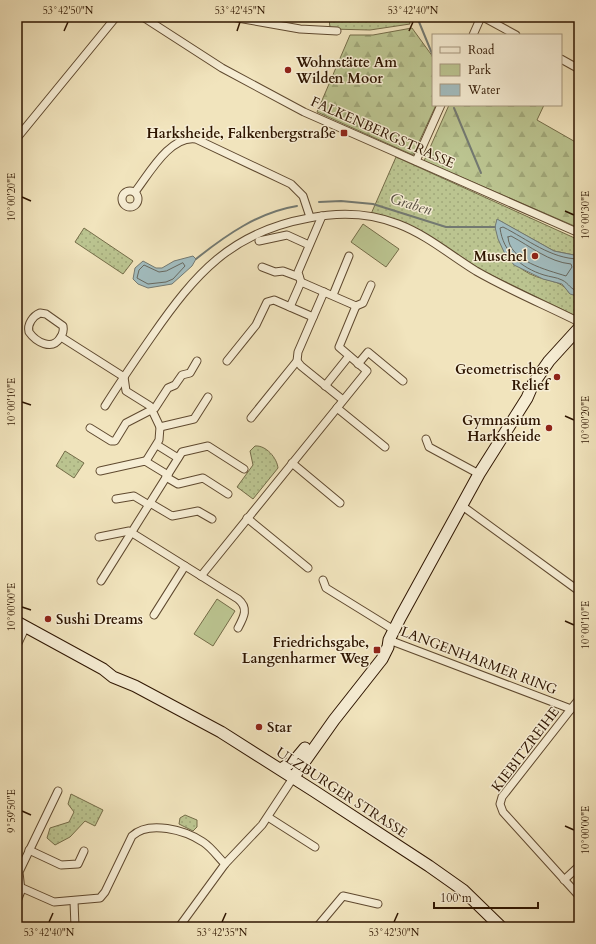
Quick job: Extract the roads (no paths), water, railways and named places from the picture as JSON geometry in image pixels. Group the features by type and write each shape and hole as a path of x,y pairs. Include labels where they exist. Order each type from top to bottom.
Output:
{"main road":[{"path":"293,778 334,720 382,659 388,647 391,635 479,474 527,398 554,364 561,349 579,328"},
{"name":"ULZBURGER STRASSE","path":"21,624 103,669 126,678 135,686 221,732 281,769 463,890 501,927"},
{"path":"281,769 295,760 320,729 334,720"}],"street":[{"path":"17,138 116,17"},
{"name":"FALKENBERGSTRASSE","path":"143,17 184,45 260,90 304,112 579,233"},
{"path":"232,17 300,28 337,31"},
{"path":"474,34 482,17 514,34"},
{"path":"562,60 579,69"},
{"path":"416,161 441,106"},
{"path":"135,192 172,145 183,139 196,139 291,183 304,198 310,217"},
{"path":"290,307 300,280 298,272 322,216"},
{"path":"105,406 181,294 208,266 227,251 251,237 275,226 310,217 366,216 403,226 426,237 486,276 579,322"},
{"path":"259,241 287,235 309,245"},
{"path":"333,295 350,256"},
{"path":"262,267 275,272 282,270 324,292 356,306"},
{"path":"201,576 367,371 339,347 356,306 363,303 371,285"},
{"path":"251,418 297,361 298,352 324,292"},
{"path":"227,361 256,325 266,302 274,300 313,317"},
{"path":"44,313 62,325 64,331 61,337 55,344 48,345 30,334 28,330 29,325 37,314 44,313"},
{"path":"61,337 124,378 127,392 148,405 152,410 160,426 161,436 146,462"},
{"path":"358,364 368,352 403,381"},
{"path":"325,386 349,356"},
{"path":"90,428 114,441 126,423 156,407 168,388 175,386 182,375 190,373 197,361"},
{"path":"297,361 300,366 343,400"},
{"path":"160,426 195,418 208,397"},
{"path":"337,408 385,447"},
{"path":"426,439 429,447 479,474"},
{"path":"157,445 178,458"},
{"path":"101,582 183,452 208,446 244,469"},
{"path":"100,471 146,462 178,484 202,478 228,494"},
{"path":"292,464 340,503"},
{"path":"116,500 134,496 172,516 198,511 212,519"},
{"path":"461,505 579,591"},
{"path":"247,518 308,568"},
{"path":"99,537 129,530 242,602 245,614 238,628"},
{"path":"154,615 185,566"},
{"name":"LANGENHARMER RING","path":"323,580 326,588 391,635 572,709"},
{"path":"17,643 21,624"},
{"path":"572,709 579,699"},
{"name":"KIEBITZREIHE","path":"572,709 503,796 500,804 503,812 579,896"},
{"path":"179,927 225,864 268,817 293,778"},
{"path":"17,901 20,886 19,873 58,790"},
{"path":"268,817 314,847"},
{"path":"20,886 52,901 97,899 102,896 132,836 149,828 183,832 204,842 225,864"},
{"path":"30,850 61,865 78,864 84,850"},
{"path":"564,880 579,866"},
{"path":"317,927 343,896 378,904"},
{"path":"74,901 75,927"}],"water":[{"path":"497,219 554,251 579,256 579,272 576,276 577,296 570,294 562,284 543,279 514,265 504,252 498,239 495,227"},
{"path":"193,256 196,259 192,266 172,284 148,288 138,284 133,279 135,268 143,261 156,268 162,268 174,261"}],"waterway":[{"path":"417,17 432,54"},
{"path":"454,108 481,173"},
{"name":"Graben","path":"319,202 341,201 373,204 446,227 495,227"},
{"name":"Graben","path":"196,259 219,241 256,219 269,213 297,206"}],"place":[{"name":"Wohnstätte Am Wilden Moor","path":"288,70"},
{"name":"Harksheide, Falkenbergstraße","path":"344,133"},
{"name":"Muschel","path":"535,256"},
{"name":"Geometrisches Relief","path":"557,377"},
{"name":"Gymnasium Harksheide","path":"549,428"},
{"name":"Sushi Dreams","path":"48,619"},
{"name":"Friedrichsgabe, Langenharmer Weg","path":"377,650"},
{"name":"Star","path":"259,727"}]}
